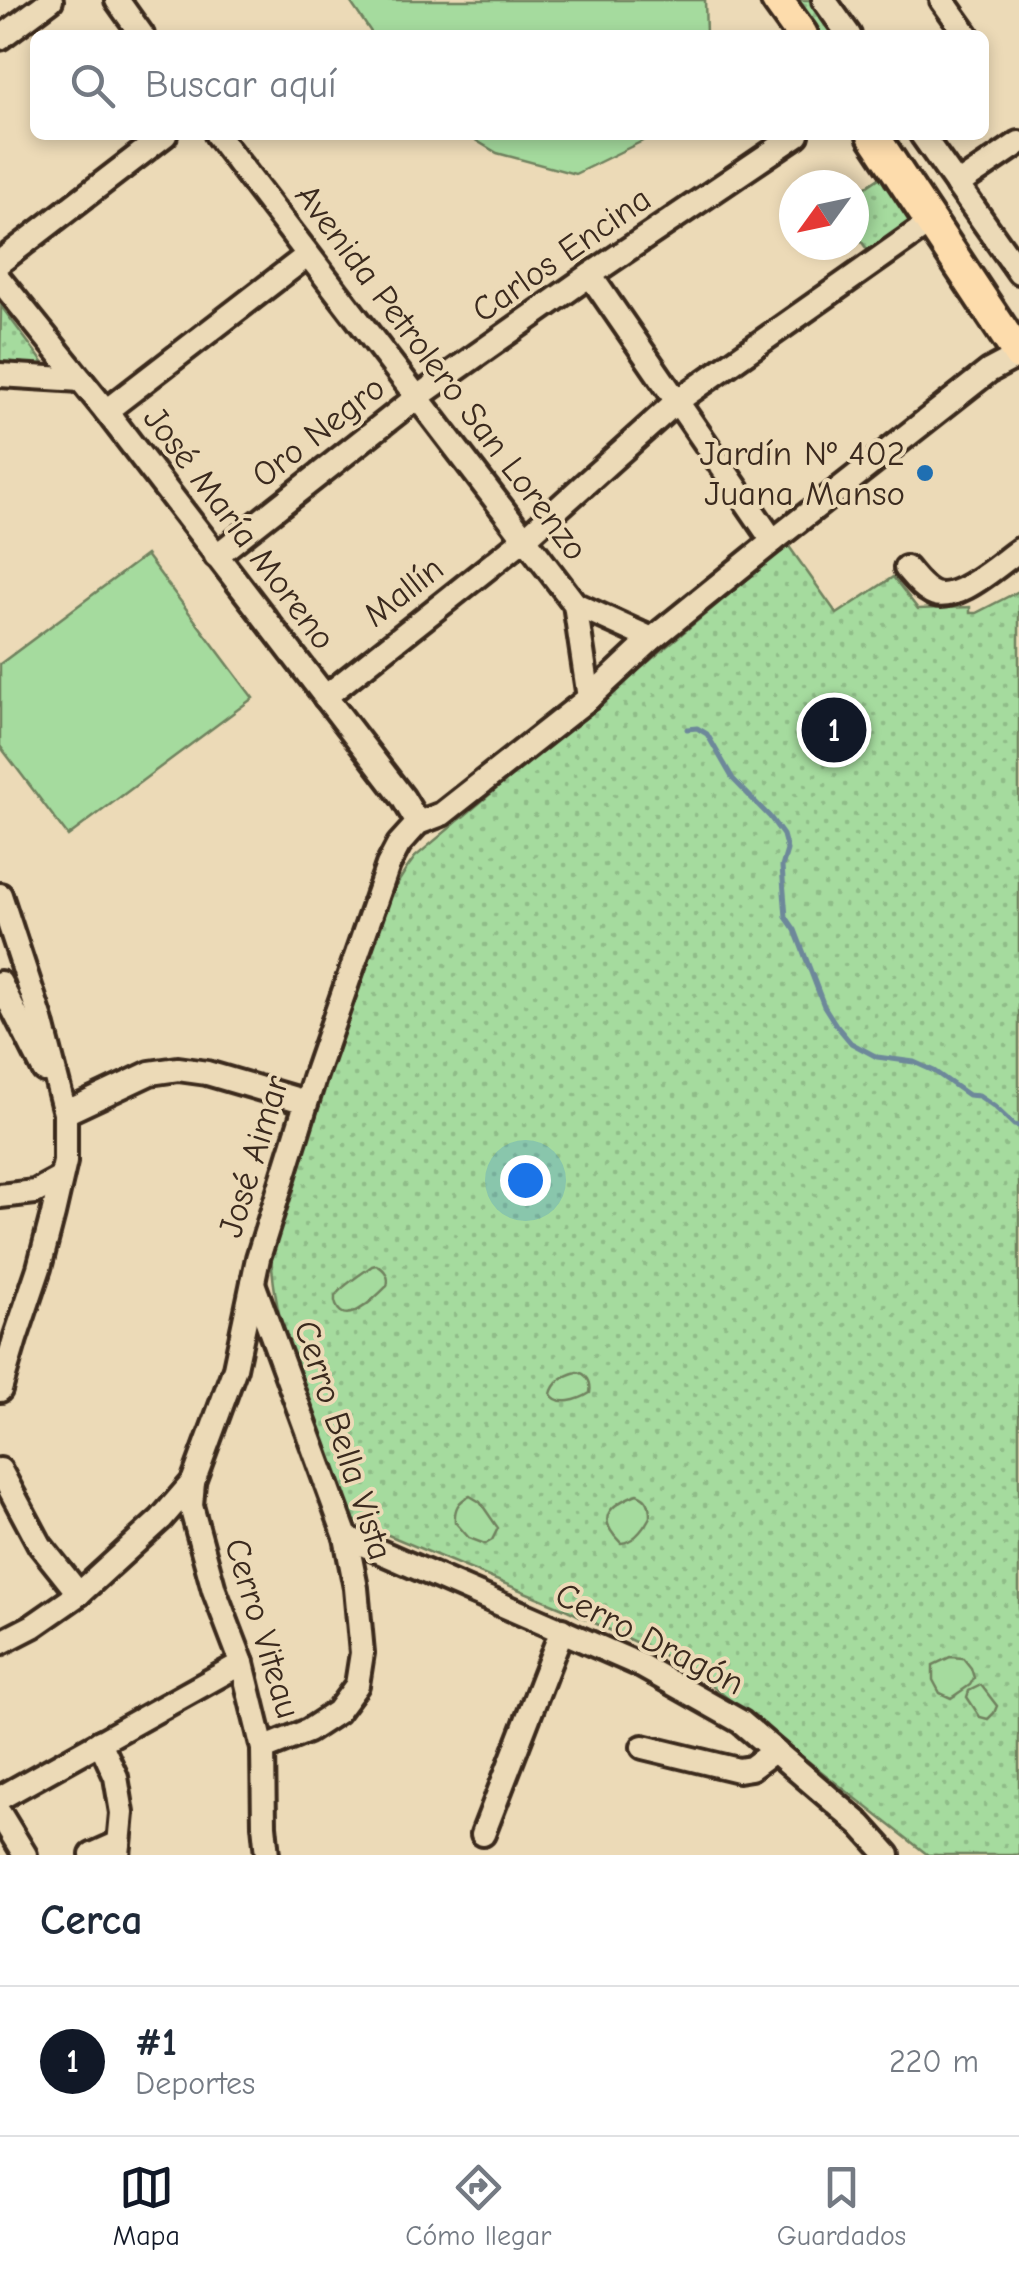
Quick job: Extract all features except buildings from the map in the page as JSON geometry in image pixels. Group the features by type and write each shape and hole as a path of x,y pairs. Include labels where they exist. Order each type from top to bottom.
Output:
{"main road":[{"path":"777,0 798,30"},
{"path":"876,140 1019,355"}],"street":[{"path":"0,38 50,0"},
{"path":"116,0 138,30"},
{"path":"824,0 845,30"},
{"path":"942,0 963,30"},
{"path":"0,262 159,140"},
{"name":"Avenida Petrolero San Lorenzo","path":"220,140 576,604 652,638"},
{"name":"Carlos Encina","path":"416,398 790,140"},
{"path":"926,140 1016,260"},
{"path":"957,185 1019,143"},
{"name":"Mallín","path":"325,697 524,539 676,402 931,222"},
{"path":"106,411 308,254"},
{"path":"590,276 772,540"},
{"name":"José María Moreno","path":"0,280 106,411 403,798 418,823"},
{"name":"José Aimar","path":"0,1643 33,1626 78,1594 161,1519 193,1482 235,1368 258,1258 306,1102 388,865 399,844 418,823 442,814 590,698 652,638 772,540 990,371 1019,355"},
{"path":"0,375 81,380"},
{"name":"Oro Negro","path":"216,556 416,398"},
{"path":"906,568 931,594 945,596 962,590 1019,550"},
{"name":"Avenida Petrolero San Lorenzo","path":"576,604 590,698"},
{"path":"0,896 42,1023 65,1113 64,1162 40,1268 0,1390"},
{"path":"0,983 65,1113"},
{"path":"65,1113 150,1073 178,1069 207,1073 306,1102"},
{"path":"0,1196 35,1192 59,1179"},
{"name":"Cerro Bella Vista","path":"253,1283 346,1537 362,1653 357,1685 338,1712 308,1731 263,1748"},
{"path":"0,1470 40,1545 78,1594"},
{"name":"Cerro Viteau","path":"193,1482 191,1506 214,1590 242,1663 263,1748 267,1855"},
{"name":"Cerro Dragón","path":"346,1537 638,1664 741,1722 861,1826 888,1855"},
{"path":"483,1834 562,1630"},
{"path":"0,1798 242,1663"},
{"path":"92,1855 119,1849 122,1813 116,1777 100,1742"},
{"path":"643,1747 738,1770 752,1768 774,1751"},
{"path":"0,1814 25,1855"}],"green space":[{"path":"349,0 705,0 706,30 370,30"},
{"path":"793,0 816,0 838,30 815,30"},
{"path":"475,140 645,140 575,174 497,153"},
{"path":"891,170 924,221 871,255 869,252 869,185"},
{"path":"1,306 45,365 0,364"},
{"path":"788,545 837,614 893,577 918,609 970,607 970,613 976,613 1019,591 1019,1855 928,1855 688,1667 563,1608 345,1517 299,1386 274,1286 271,1252 321,1087 373,937 404,872 415,857"},
{"path":"146,555 253,698 68,836 0,746 0,664"},
{"path":"839,707 858,721 858,731 827,751 814,751 809,736 813,724"},
{"path":"376,1265 386,1274 387,1286 358,1310 341,1312 335,1303 337,1294"},
{"path":"577,1372 588,1379 590,1393 569,1401 554,1398 551,1394 557,1383"},
{"path":"637,1494 648,1503 650,1517 642,1530 621,1543 607,1519 619,1503"},
{"path":"470,1496 480,1502 498,1528 485,1544 469,1538 455,1522 458,1506"},
{"path":"950,1657 963,1658 974,1678 951,1698 940,1693 933,1680 933,1665"},
{"path":"981,1685 997,1706 988,1719 980,1717 967,1697 969,1691"}],"waterway":[{"path":"687,729 697,728 707,734 733,779 783,835 787,850 782,867 786,917 795,930 824,1006 851,1043 877,1057 914,1062 934,1071 968,1095 979,1096 1019,1126"}],"place":[{"name":"Jardín Nº 402 Juana Manso","path":"925,473"},
{"name":"#1","path":"834,730"}]}
